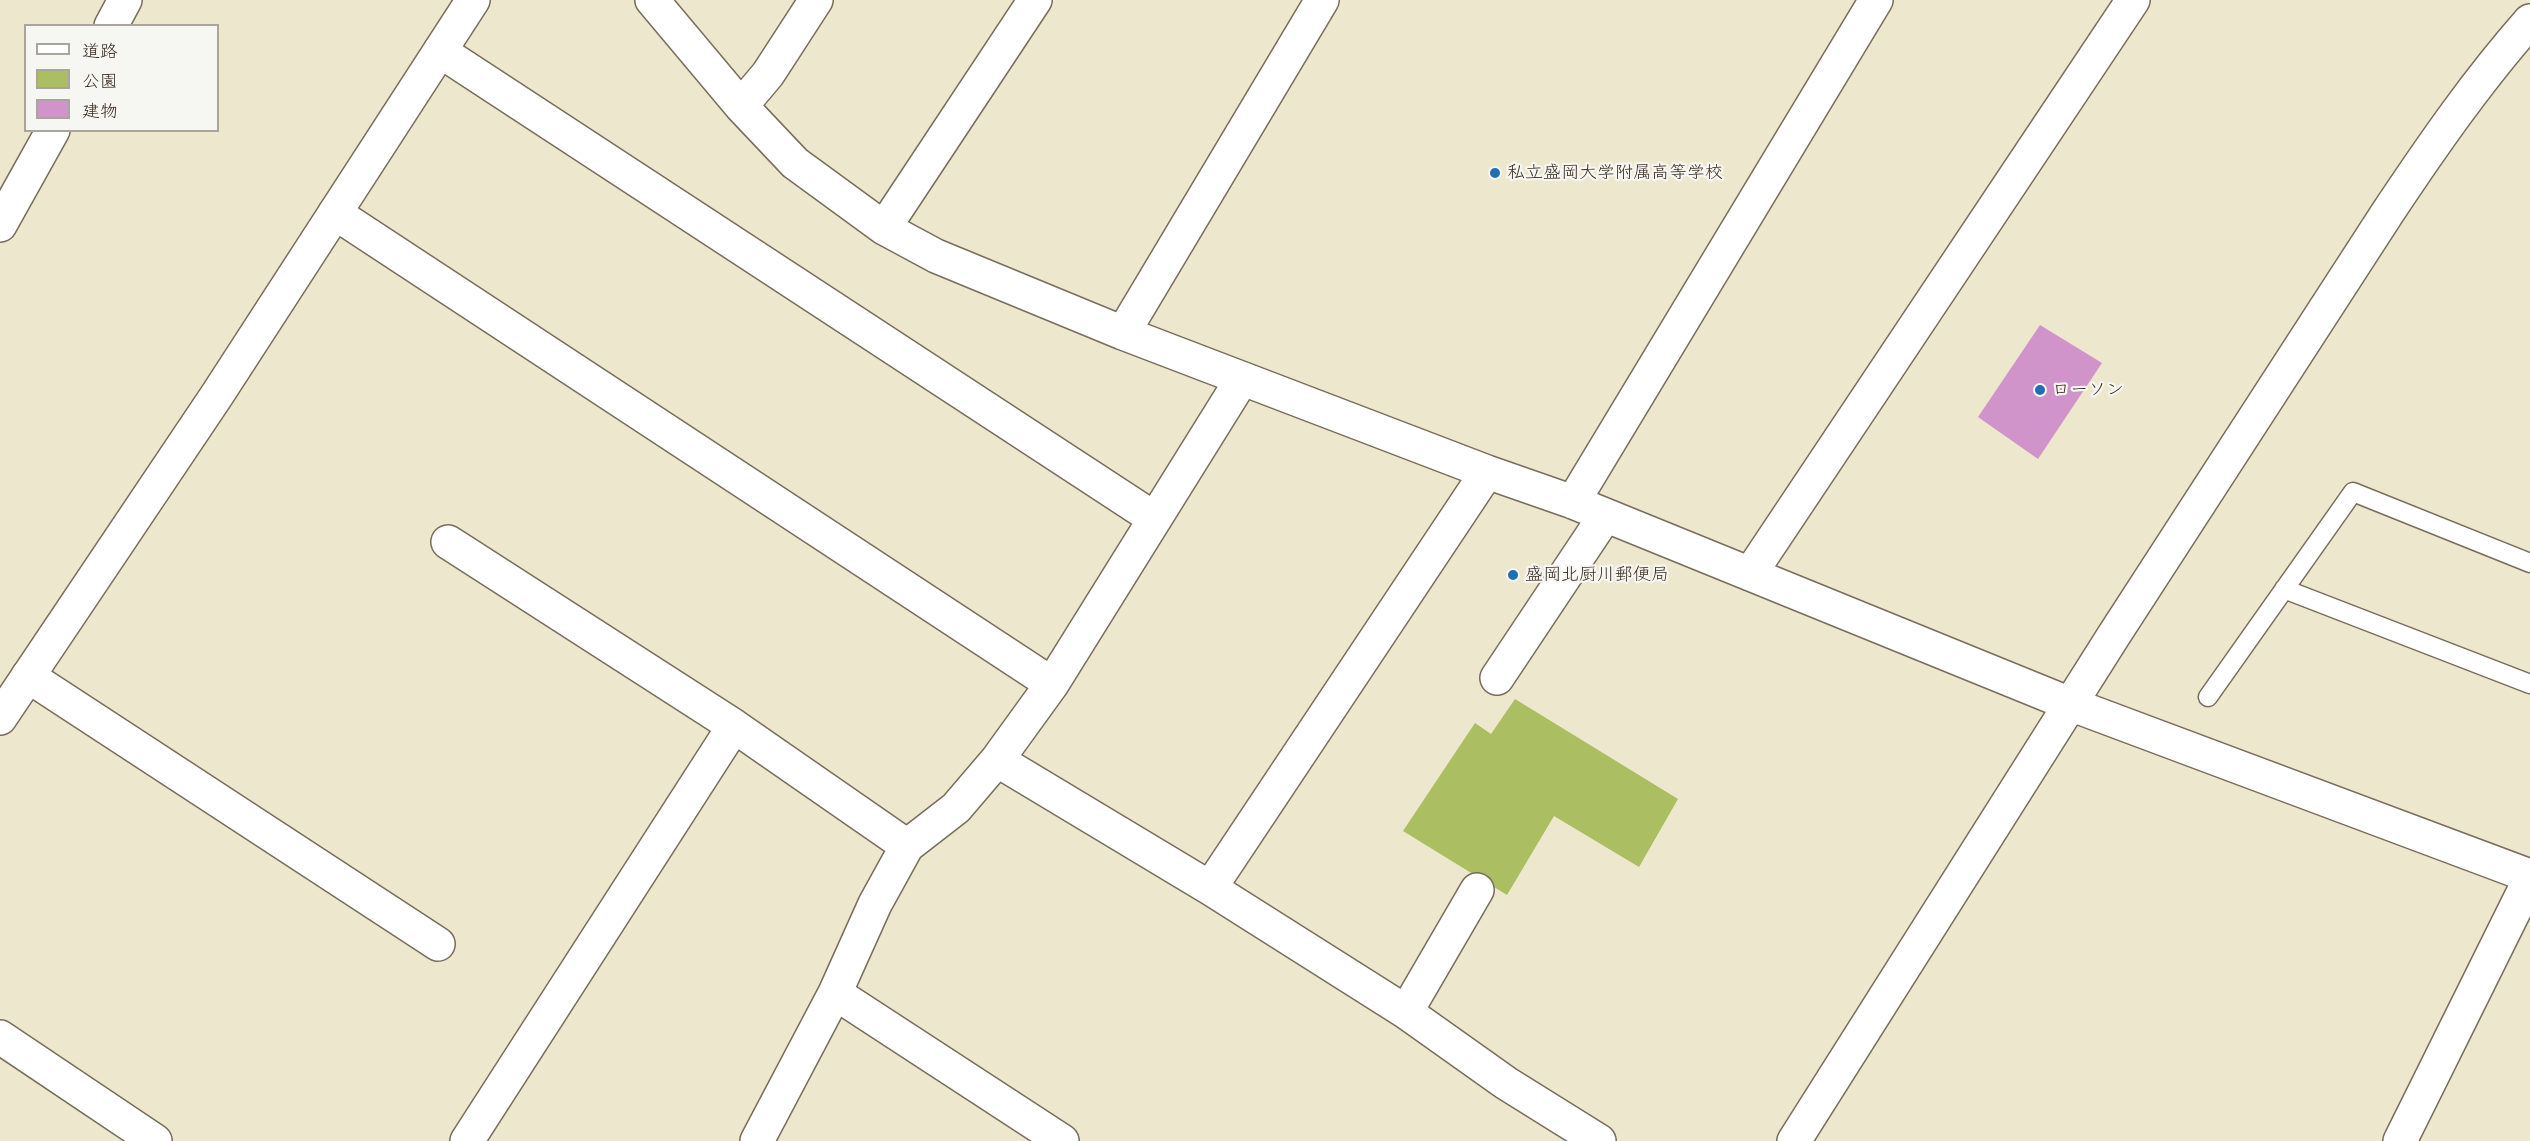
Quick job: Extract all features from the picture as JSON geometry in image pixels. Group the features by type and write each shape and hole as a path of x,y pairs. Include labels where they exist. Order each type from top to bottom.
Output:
{"street":[{"path":"112,24 125,0"},
{"path":"0,718 217,395 472,0"},
{"path":"652,0 741,106 795,163 884,228 936,256 1242,379 1486,472 1573,502 2070,704 2530,878 2400,1141"},
{"path":"741,106 768,74 816,0"},
{"path":"884,228 1035,0"},
{"path":"1123,333 1322,0"},
{"path":"1573,502 1876,0"},
{"path":"1750,574 2133,0"},
{"path":"1794,1141 2070,704 2433,144 2490,67 2530,21"},
{"path":"440,51 1155,519"},
{"path":"0,225 51,132"},
{"path":"335,213 1052,684"},
{"path":"757,1141 835,993 875,904 907,846 956,808 997,759 1052,684 1242,379"},
{"path":"1210,888 1486,472"},
{"path":"1497,678 1605,516"},
{"path":"448,542 734,726 907,846"},
{"path":"27,676 438,944"},
{"path":"467,1141 734,726"},
{"path":"997,759 1210,888 1406,1012 1506,1083 1599,1141"},
{"path":"1406,1012 1477,890"},
{"path":"835,993 1062,1141"},
{"path":"0,1037 155,1141"}],"lane":[{"path":"2208,697 2353,492 2530,563"},
{"path":"2284,589 2530,684"}],"green space":[{"path":"1515,699 1678,799 1639,867 1554,816 1507,895 1403,831 1475,723 1491,734"}],"building":[{"name":"ローソン","path":"2040,325 2102,363 2038,459 1978,417"}],"place":[{"name":"私立盛岡大学附属高等学校","path":"1495,173"},
{"name":"ローソン","path":"2040,390"},
{"name":"盛岡北厨川郵便局","path":"1513,575"}]}
